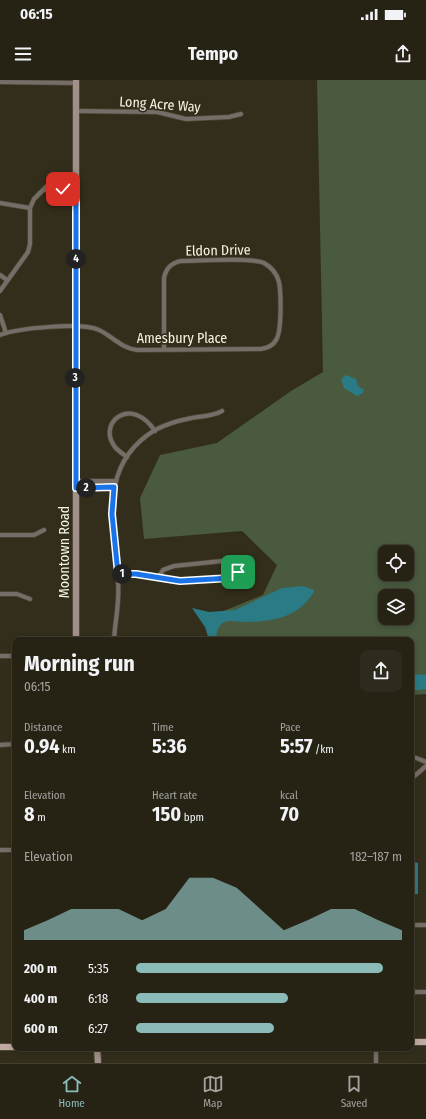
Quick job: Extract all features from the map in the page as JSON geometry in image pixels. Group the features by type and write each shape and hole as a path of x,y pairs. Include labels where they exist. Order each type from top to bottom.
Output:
{"main road":[{"path":"414,1042 426,1042"},
{"path":"0,1047 12,1047"}],"street":[{"path":"0,82 76,81"},
{"name":"Moontown Road","path":"76,81 76,637"},
{"name":"Long Acre Way","path":"76,111 157,112 186,119 229,117 241,114"},
{"path":"0,291 28,252 30,244 30,208 34,200 44,190 76,186"},
{"path":"0,203 30,208"},
{"name":"Eldon Drive","path":"164,349 164,274 169,266 181,261 254,260 268,266 276,276 279,287 279,330 278,337 274,344"},
{"path":"0,275 7,280"},
{"path":"0,315 6,333"},
{"name":"Amesbury Place","path":"0,335 33,328 76,327 95,329 123,346 132,349 261,349 274,344"},
{"path":"114,637 119,588 112,514 115,481 127,457 139,443 155,430 177,421 213,415 222,411"},
{"path":"127,457 115,448 111,440 111,428 117,418 128,413 138,414 145,418 155,430"},
{"path":"76,484 115,481"},
{"path":"76,484 114,487"},
{"path":"0,535 34,535 44,530"},
{"path":"118,574 136,574 158,578 176,581 231,578 236,575 239,568 232,560 174,566 163,570 158,578"},
{"path":"0,594 17,594 30,599"},
{"path":"0,656 12,656"},
{"path":"0,745 12,744"},
{"path":"414,757 426,762"},
{"path":"414,776 426,766"},
{"path":"0,850 12,850"},
{"path":"414,925 426,925"},
{"path":"414,992 426,992"},
{"path":"97,1051 98,1063"},
{"path":"376,1051 376,1063"}],"green space":[{"path":"317,80 426,80 426,694 414,695 414,637 216,637 211,616 263,595 277,565 242,531 144,539 140,498 160,455 217,443 291,391 323,372"}],"water":[{"path":"346,375 356,379 358,386 364,390 363,393 357,396 344,388 341,379"},
{"path":"303,586 314,590 314,592 300,608 293,613 267,621 227,621 219,627 216,637 208,637 205,627 192,608 209,612 235,610 282,588"},
{"path":"414,674 426,675 426,689 414,691"},
{"path":"414,862 418,863 418,894 414,894"}],"route":[{"path":"63,189 76,189 76,488 114,487 112,514 118,574 136,574 165,580 180,581 231,578 238,572"}]}
